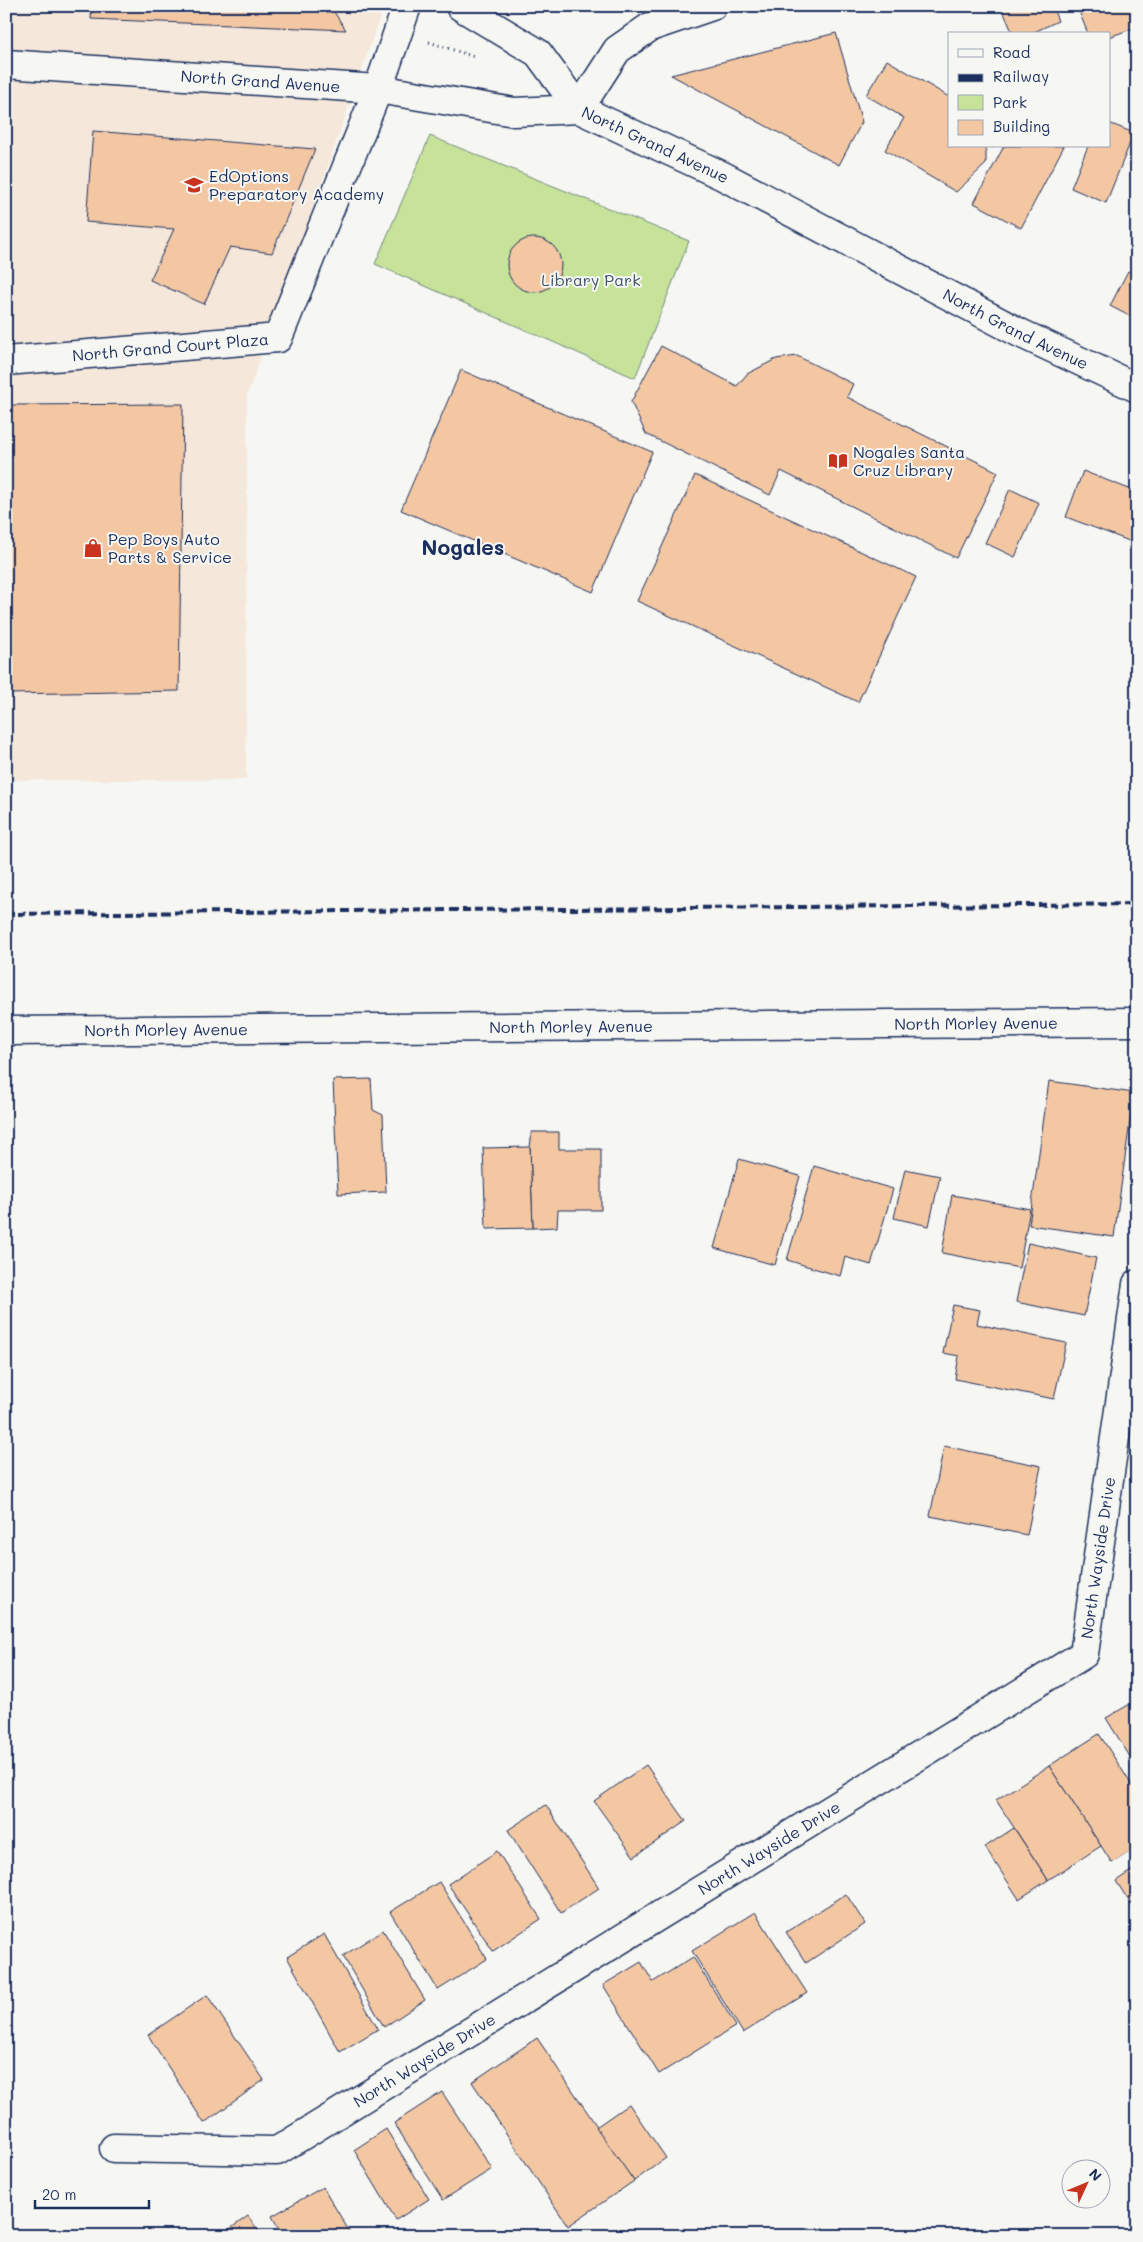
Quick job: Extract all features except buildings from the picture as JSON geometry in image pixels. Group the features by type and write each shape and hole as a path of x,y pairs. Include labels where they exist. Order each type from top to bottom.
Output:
{"street":[{"name":"North Grand Court Plaza","path":"6,361 278,338 378,89 407,6"},
{"path":"460,6 538,53 579,109 616,50 650,27 712,6"},
{"name":"North Grand Avenue","path":"6,64 378,89 514,112 579,109 723,176 1020,334 1137,388"},
{"name":"North Morley Avenue","path":"6,1031 1137,1022"},
{"name":"North Wayside Drive","path":"114,2148 277,2151 1084,1654 1137,1284"}],"path":[{"path":"428,42 482,59"}],"shaded area":[{"path":"6,6 384,6 247,396 246,780 6,780"}],"green space":[{"name":"Library Park","path":"430,136 689,241 635,378 375,264"}],"railway":[{"path":"6,914 1137,904"}],"place":[{"name":"EdOptions Preparatory Academy","path":"194,185"},
{"name":"Nogales Santa Cruz Library","path":"838,461"},
{"name":"Pep Boys Auto Parts & Service","path":"93,548"}],"district":[{"name":"Nogales","path":"463,548"}]}
